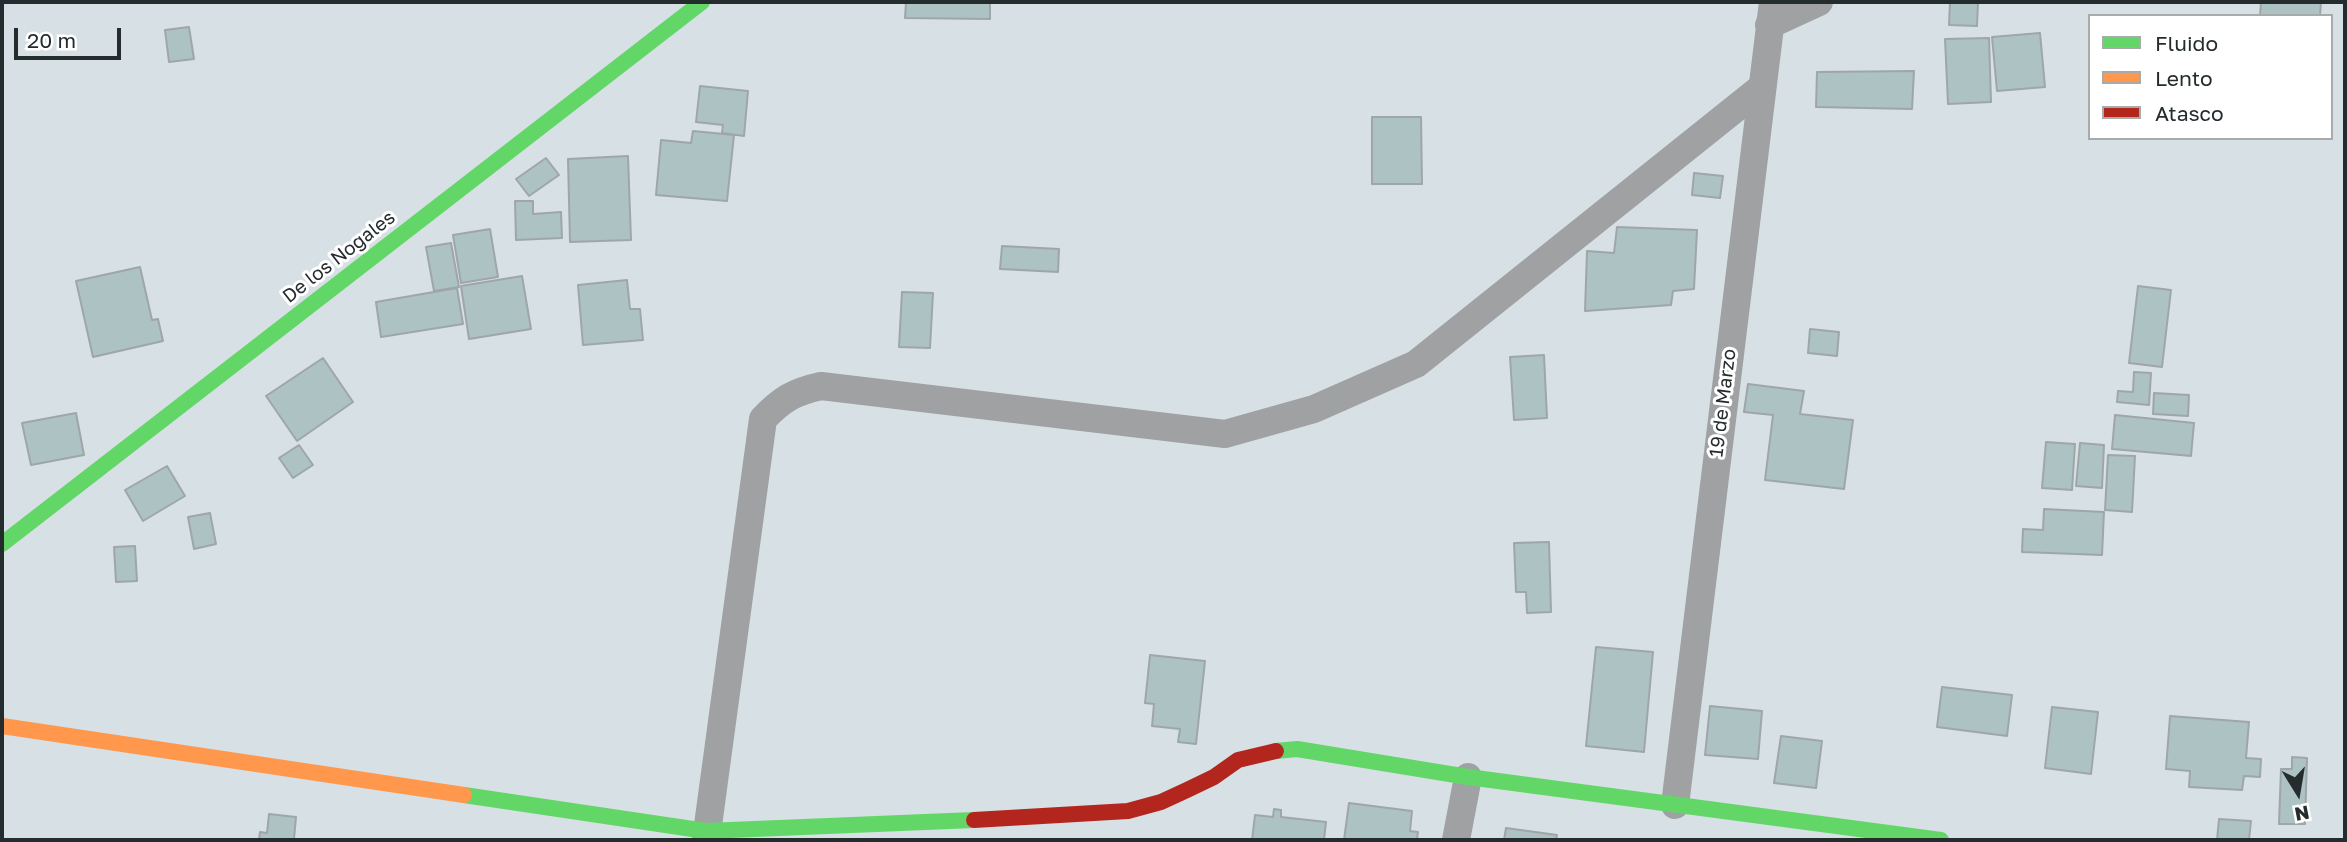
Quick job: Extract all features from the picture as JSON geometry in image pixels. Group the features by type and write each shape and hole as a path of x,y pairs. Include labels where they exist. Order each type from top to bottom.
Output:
{"street":[{"name":"De los Nogales","path":"2,544 702,2"},
{"path":"1771,13 1819,2"},
{"name":"19 de Marzo","path":"1675,805 1771,13"},
{"path":"706,836 763,419 776,405 796,392 821,386 1226,434 1314,410 1416,364 1762,88"},
{"path":"2,726 706,836 1128,811 1161,802 1187,790 1214,777 1238,760 1265,752 1297,749 1468,777 1941,840"},
{"path":"1456,840 1468,777"}],"building":[{"path":"906,2 990,2 990,19 905,18"},
{"path":"1950,2 1978,2 1977,26 1949,25"},
{"path":"2261,2 2321,2 2320,14 2260,14"},
{"path":"189,27 194,59 169,62 165,30"},
{"path":"2040,33 2045,87 1997,91 1992,37"},
{"path":"1989,38 1991,102 1948,104 1945,39"},
{"path":"1914,71 1912,109 1816,107 1817,72"},
{"path":"700,86 748,91 744,136 722,133 723,125 696,122"},
{"path":"1372,117 1421,117 1422,184 1372,184"},
{"path":"693,131 734,135 727,201 656,195 661,140 691,143"},
{"path":"628,156 631,240 570,242 568,159"},
{"path":"546,158 559,175 529,196 516,179"},
{"path":"1694,173 1723,176 1720,198 1692,195"},
{"path":"515,201 533,201 533,214 561,212 562,238 516,240"},
{"path":"1617,227 1697,230 1694,289 1673,291 1671,305 1585,311 1587,251 1614,253"},
{"path":"490,229 498,277 461,283 453,235"},
{"path":"451,243 459,287 434,291 426,247"},
{"path":"1002,246 1059,249 1058,272 1000,269"},
{"path":"140,267 152,320 158,319 163,341 93,357 76,281"},
{"path":"522,276 531,329 469,339 461,286"},
{"path":"627,280 630,309 640,309 643,340 583,345 578,285"},
{"path":"2138,286 2171,290 2162,367 2129,363"},
{"path":"457,288 463,324 381,337 376,302"},
{"path":"902,292 933,293 930,348 899,347"},
{"path":"1810,329 1839,332 1837,356 1808,353"},
{"path":"1544,355 1547,418 1514,420 1510,357"},
{"path":"323,358 353,402 297,441 266,396"},
{"path":"2134,372 2151,373 2149,405 2117,402 2118,391 2133,392"},
{"path":"1748,384 1804,391 1800,414 1853,420 1844,489 1765,480 1773,415 1744,412"},
{"path":"2154,393 2189,395 2188,416 2153,414"},
{"path":"76,413 84,455 31,465 22,423"},
{"path":"2115,415 2194,423 2191,456 2112,449"},
{"path":"2046,442 2075,444 2072,490 2042,488"},
{"path":"2080,443 2104,445 2102,488 2076,486"},
{"path":"299,445 313,465 293,478 279,458"},
{"path":"2108,455 2135,456 2132,512 2105,510"},
{"path":"167,466 185,496 143,521 125,490"},
{"path":"2044,509 2104,512 2102,555 2022,552 2023,529 2043,530"},
{"path":"210,513 216,544 194,549 188,517"},
{"path":"1549,542 1551,612 1527,613 1526,592 1516,592 1514,543"},
{"path":"135,546 137,581 116,582 114,547"},
{"path":"1596,647 1653,652 1644,752 1586,746"},
{"path":"1150,655 1205,661 1196,744 1178,742 1180,729 1152,726 1154,704 1145,703"},
{"path":"1942,687 2012,695 2007,736 1937,727"},
{"path":"1710,706 1762,711 1758,759 1705,755"},
{"path":"2052,707 2098,712 2091,774 2045,768"},
{"path":"2170,716 2249,722 2246,758 2261,759 2260,777 2244,776 2242,790 2189,787 2190,771 2166,769"},
{"path":"1781,736 1822,741 1816,788 1774,783"},
{"path":"2292,757 2307,758 2305,824 2279,824 2281,769 2292,769"},
{"path":"1349,803 1412,811 1410,831 1418,832 1417,840 1344,840"},
{"path":"1274,809 1281,810 1281,817 1326,822 1324,840 1252,840 1255,815 1273,817"},
{"path":"269,814 296,817 294,839 311,840 259,840 260,832 267,833"},
{"path":"2219,819 2251,821 2249,840 2217,840"},
{"path":"1506,828 1557,835 1556,840 1504,840"}],"traffic: fast":[{"path":"2,544 702,2"},
{"path":"1276,751 1297,749 1468,777 1941,840"},
{"path":"464,795 706,831 974,820"}],"traffic: slow":[{"path":"2,726 464,795"}],"traffic: jam":[{"path":"974,820 1128,811 1161,802 1187,790 1214,777 1238,760 1276,751"}]}
